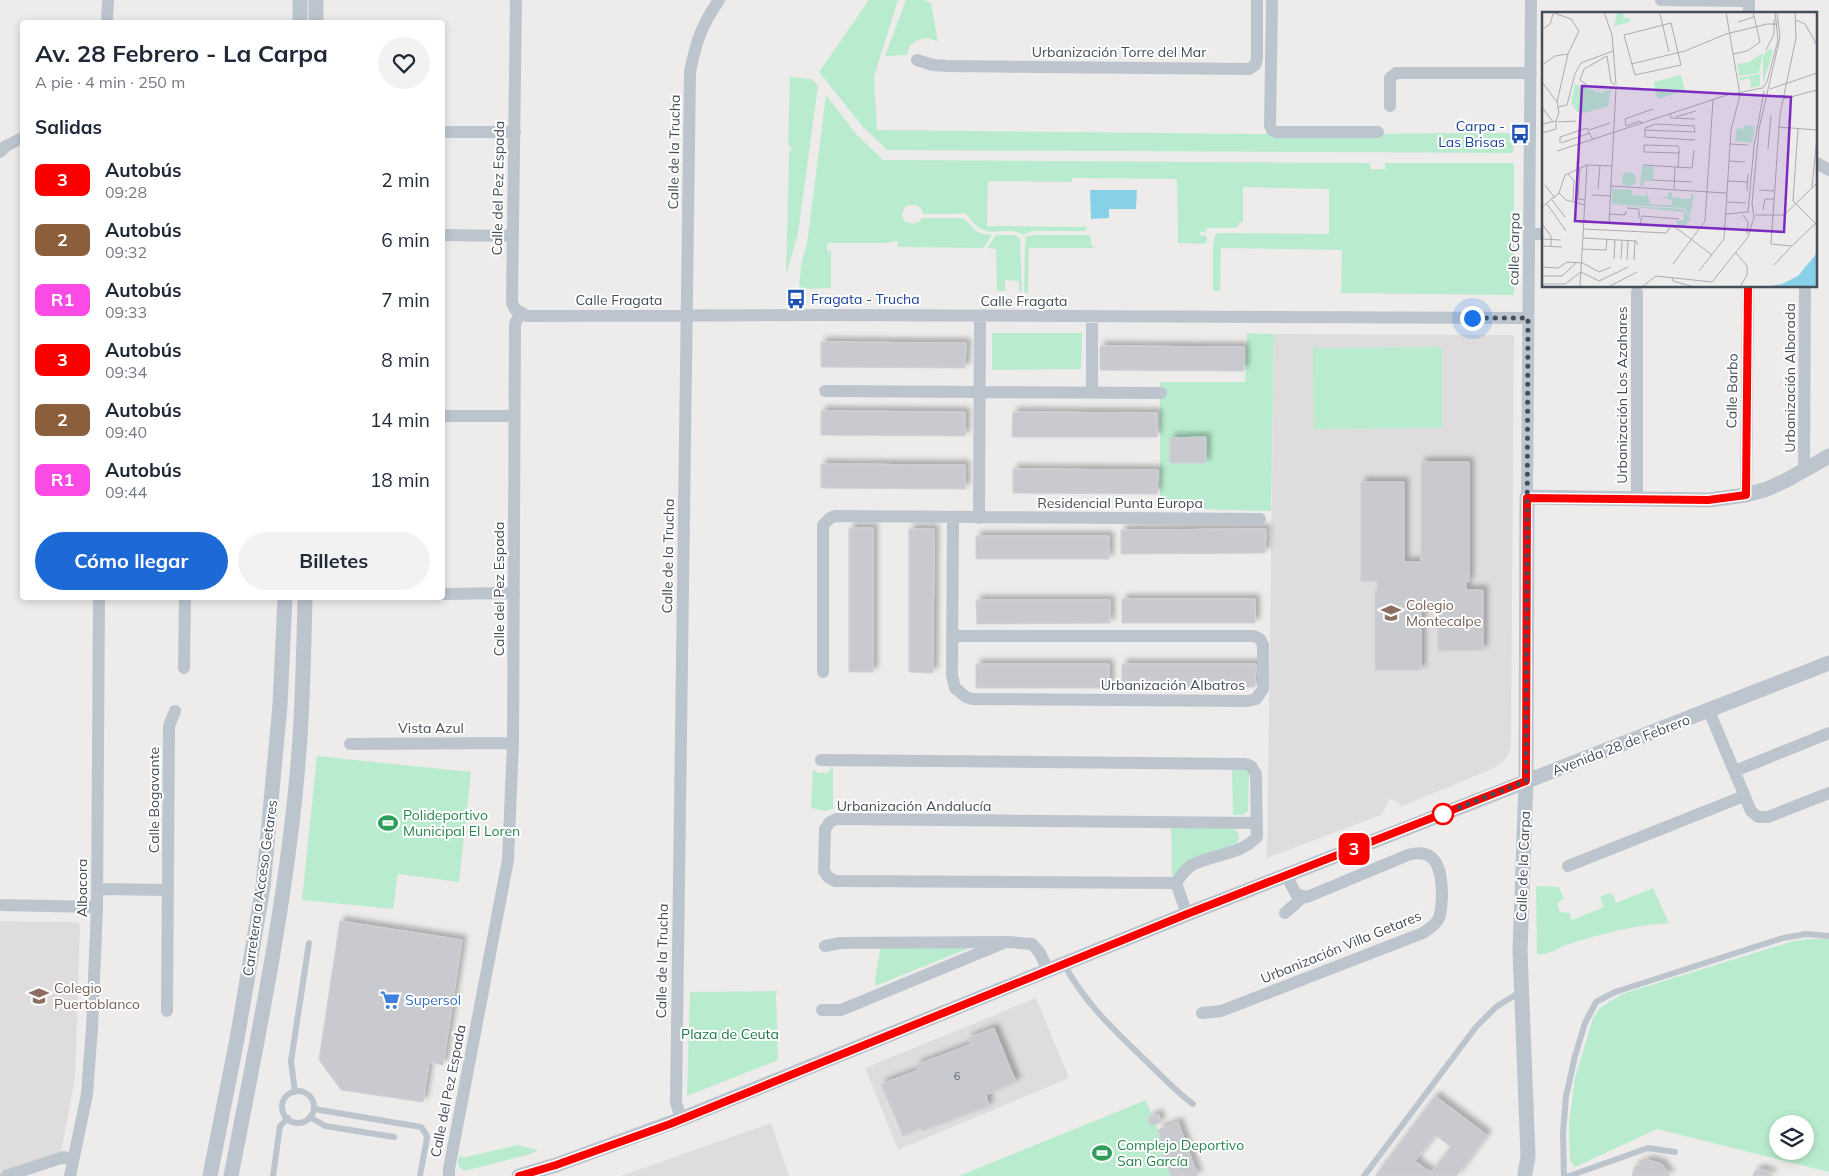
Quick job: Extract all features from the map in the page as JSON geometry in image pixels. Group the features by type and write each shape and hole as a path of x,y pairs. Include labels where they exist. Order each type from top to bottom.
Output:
{"street":[{"path":"107,20 108,0"},
{"path":"300,0 300,20"},
{"path":"316,0 316,20"},
{"name":"Calle del Pez Espada","path":"449,1176 508,860 513,742 515,324 520,313 512,303 516,0"},
{"name":"Calle de la Trucha","path":"681,1119 676,1102 690,72 696,40 706,18 719,0"},
{"name":"Urbanización Torre del Mar","path":"917,60 924,64 947,66 1248,69 1255,65 1257,59 1257,0"},
{"path":"1272,0 1270,126 1272,130 1277,132 1378,132"},
{"name":"calle Carpa","path":"1527,498 1531,0"},
{"path":"1661,0 1749,5"},
{"path":"1390,106 1390,78 1396,73 1531,73"},
{"path":"445,132 514,132"},
{"path":"0,152 6,146 20,139"},
{"path":"1816,163 1829,170"},
{"path":"1530,234 1542,234"},
{"path":"445,235 512,236"},
{"name":"Calle Barbo","path":"1746,495 1748,288"},
{"name":"Urbanización Alborada","path":"1804,470 1805,288"},
{"name":"Urbanización Los Azahares","path":"1637,292 1637,498"},
{"name":"Calle Fragata","path":"520,313 527,316 1528,318"},
{"path":"979,518 980,316"},
{"path":"1092,316 1092,392"},
{"path":"825,391 1161,393"},
{"path":"445,416 514,416"},
{"path":"1527,498 1708,500 1746,495 1767,489 1829,456"},
{"name":"Calle de la Carpa","path":"1524,1175 1528,1156 1520,951 1526,781 1527,498"},
{"name":"Residencial Punta Europa","path":"823,672 823,525 830,518 840,515 953,518 1260,519"},
{"name":"Urbanización Albatros","path":"952,636 1254,636 1260,639 1262,645 1263,689 1256,698 1248,700 972,699 960,694 952,682 952,636 953,518"},
{"path":"445,594 514,594"},
{"name":"Albacora","path":"70,1176 87,1094 92,1028 97,908 99,600"},
{"path":"184,668 185,600"},
{"name":"Carretera a Acceso Getares","path":"210,1176 237,1039 263,887 280,705 285,600"},
{"name":"Carretera a Acceso Getares","path":"231,1176 273,957 292,817 300,738 305,600"},
{"name":"Avenida 28 de Febrero","path":"519,1176 556,1165 681,1119 1187,914 1829,663"},
{"name":"Calle Bogavante","path":"167,1012 169,726 175,711"},
{"path":"1709,711 1751,812 1758,817 1763,818 1829,793"},
{"path":"1734,771 1829,732"},
{"name":"Vista Azul","path":"350,744 513,742"},
{"path":"821,760 1241,763 1251,766 1256,774 1257,836 1249,845 1192,866 1182,874 1176,883 1187,914"},
{"path":"1568,866 1744,796"},
{"name":"Urbanización Andalucía","path":"1176,883 835,880 828,878 824,871 825,829 830,822 836,819 1256,823"},
{"name":"Urbanización Villa Getares","path":"1202,1013 1221,1011 1423,933 1431,928 1441,912 1442,878 1433,859 1414,853 1303,897 1285,913"},
{"path":"1286,875 1296,894 1303,897"},
{"path":"96,889 168,890"},
{"path":"0,905 97,908"},
{"path":"822,1010 841,1010 1008,942"},
{"path":"825,946 840,943 1008,942 1032,944 1040,954 1048,971"},
{"path":"6,1176 64,1157 73,1159"}],"lane":[{"path":"1564,1176 1563,1133 1566,1096 1585,1023 1596,1002 1616,992 1783,938 1806,934 1829,936"},
{"path":"295,1092 291,1061 309,943"},
{"path":"1064,964 1088,1003 1193,1104"},
{"path":"1364,1176 1476,1027 1496,1007 1521,992"},
{"path":"295,1092 305,1092 309,1095 314,1108 310,1117 302,1122 288,1118 283,1110 286,1096 295,1092"},
{"path":"314,1108 421,1127 427,1138 420,1176"},
{"path":"310,1117 325,1126 394,1137"},
{"path":"273,1176 280,1126 288,1118"},
{"path":"1569,1176 1648,1148 1675,1152"}],"shaded area":[{"name":"Colegio Montecalpe","path":"1274,334 1514,335 1511,738 1510,750 1505,760 1492,769 1402,806 1391,798 1381,815 1267,858"},
{"name":"Colegio Puertoblanco","path":"0,921 75,922 79,923 80,928 75,1078 61,1152 0,1172"},
{"path":"1036,998 1069,1078 898,1150 865,1068"},
{"path":"771,1123 789,1176 621,1176"}],"green space":[{"path":"869,0 898,0 874,77 877,130 1264,134 1516,133 1513,153 887,150 863,127 819,72"},
{"path":"906,0 924,0 931,3 938,42 924,38 910,45 907,55 885,56"},
{"path":"790,77 812,79 818,86 798,233 786,276 789,153 792,147 788,145"},
{"path":"826,95 857,135 883,160 1370,163 1371,169 1385,169 1385,163 1514,163 1514,295 1341,293 1342,250 1221,248 1220,291 1213,291 1213,243 1216,233 1329,234 1329,189 1243,187 1243,223 1240,222 1235,228 1208,228 1205,232 1200,232 1200,235 1207,238 1207,242 1202,244 1178,243 1177,179 1072,178 1072,182 988,181 987,226 1087,227 1085,231 1031,231 1023,235 1013,231 991,232 979,228 964,213 923,214 921,208 909,205 905,207 902,215 908,223 918,223 922,218 963,218 977,232 992,235 984,248 898,247 898,242 896,241 887,243 827,243 827,251 831,251 831,288 799,289 801,265 807,244"},
{"path":"996,235 1016,235 1020,239 1022,291 1019,291 1019,281 1005,280 1005,291 997,291 996,249 987,248"},
{"path":"1034,235 1090,235 1092,246 1096,248 1029,248 1028,293 1024,292 1025,244 1026,237"},
{"path":"992,333 1082,333 1081,369 992,370"},
{"path":"1247,333 1274,334 1271,511 1160,508 1160,382 1245,382"},
{"path":"1442,347 1442,428 1314,429 1313,348"},
{"name":"Polideportivo Municipal El Loren","path":"317,756 471,772 459,882 398,874 393,909 302,900"},
{"path":"833,764 833,809 825,811 811,808 813,769 818,773 828,773"},
{"path":"1232,767 1246,768 1249,774 1248,811 1243,815 1233,815"},
{"path":"1171,827 1230,828 1238,833 1239,838 1237,843 1172,876"},
{"path":"1536,886 1559,887 1564,899 1557,903 1560,912 1569,913 1572,920 1604,907 1600,897 1609,893 1613,894 1616,903 1653,888 1669,923 1617,931 1566,945 1548,953 1537,954"},
{"path":"1829,939 1829,1172 1781,1160 1814,1160 1814,1115 1769,1115 1769,1157 1657,1129 1575,1167 1570,1161 1569,1123 1575,1078 1593,1018 1600,1008 1622,994 1793,941"},
{"path":"881,945 966,947 967,949 875,986"},
{"name":"Plaza de Ceuta","path":"778,991 776,994 778,1060 687,1096 690,992"},
{"name":"Complejo Deportivo San García","path":"1146,1100 1152,1116 1158,1114 1161,1122 1156,1124 1158,1130 1178,1122 1198,1176 959,1176"},
{"path":"517,1145 538,1150 531,1154 464,1171 459,1167 459,1158 462,1155 462,1158"}],"water":[{"path":"1090,190 1137,190 1136,209 1109,209 1109,218 1091,219"}],"building":[{"path":"821,342 966,343 965,368 821,367"},
{"path":"1100,346 1244,347 1244,371 1100,370"},
{"path":"821,411 965,412 965,436 821,435"},
{"path":"1013,412 1157,413 1157,437 1012,437"},
{"path":"1206,437 1206,463 1170,463 1170,438"},
{"path":"1421,462 1469,462 1469,582 1466,581 1466,590 1483,590 1483,650 1438,651 1438,611 1421,611 1421,670 1375,670 1375,592 1377,591 1377,581 1361,581 1361,482 1404,482 1404,562 1421,562"},
{"path":"821,464 965,465 965,489 821,488"},
{"path":"1013,469 1158,470 1157,494 1013,493"},
{"path":"849,528 873,528 873,672 849,672"},
{"path":"909,529 934,529 933,673 909,672"},
{"path":"1266,529 1265,553 1121,554 1121,530"},
{"path":"976,536 1109,536 1109,559 976,559"},
{"path":"1122,599 1255,599 1255,623 1122,623"},
{"path":"976,600 1110,600 1110,623 977,624"},
{"path":"976,664 1109,664 1109,688 976,688"},
{"path":"1122,664 1256,664 1255,687 1122,688"},
{"name":"Supersol","path":"340,921 462,940 443,1065 429,1062 423,1102 341,1090 319,1060"},
{"path":"994,1028 1016,1082 986,1095 989,1106 922,1131 921,1128 903,1136 881,1084 918,1070 916,1065 971,1044 968,1038"},
{"path":"1435,1096 1487,1135 1456,1176 1375,1176","holes":["1435,1135 1451,1147 1431,1173 1415,1161"]},
{"path":"1158,1114 1161,1122 1151,1126 1148,1118"},
{"path":"1178,1122 1198,1176 1180,1176 1165,1140 1161,1141 1158,1130"},
{"path":"1165,1140 1180,1176 1171,1176 1158,1143"},
{"path":"1648,1160 1662,1164 1670,1176 1632,1176 1634,1167"},
{"path":"1760,1169 1769,1172 1773,1176 1753,1176 1754,1172"}],"bus line":[{"name":"3","path":"519,1176 556,1165 670,1124 1187,914 1526,781 1527,498 1708,500 1746,495 1748,288"}],"place":[{"name":"Carpa - Las Brisas","path":"1520,134"},
{"name":"Fragata - Trucha","path":"796,299"},
{"name":"Colegio Montecalpe","path":"1391,613"},
{"name":"Polideportivo Municipal El Loren","path":"388,823"},
{"name":"Colegio Puertoblanco","path":"39,996"},
{"name":"Supersol","path":"390,1000"},
{"name":"Complejo Deportivo San García","path":"1102,1153"}],"route":[{"path":"1443,814 1526,781 1528,318 1472,318"}]}
